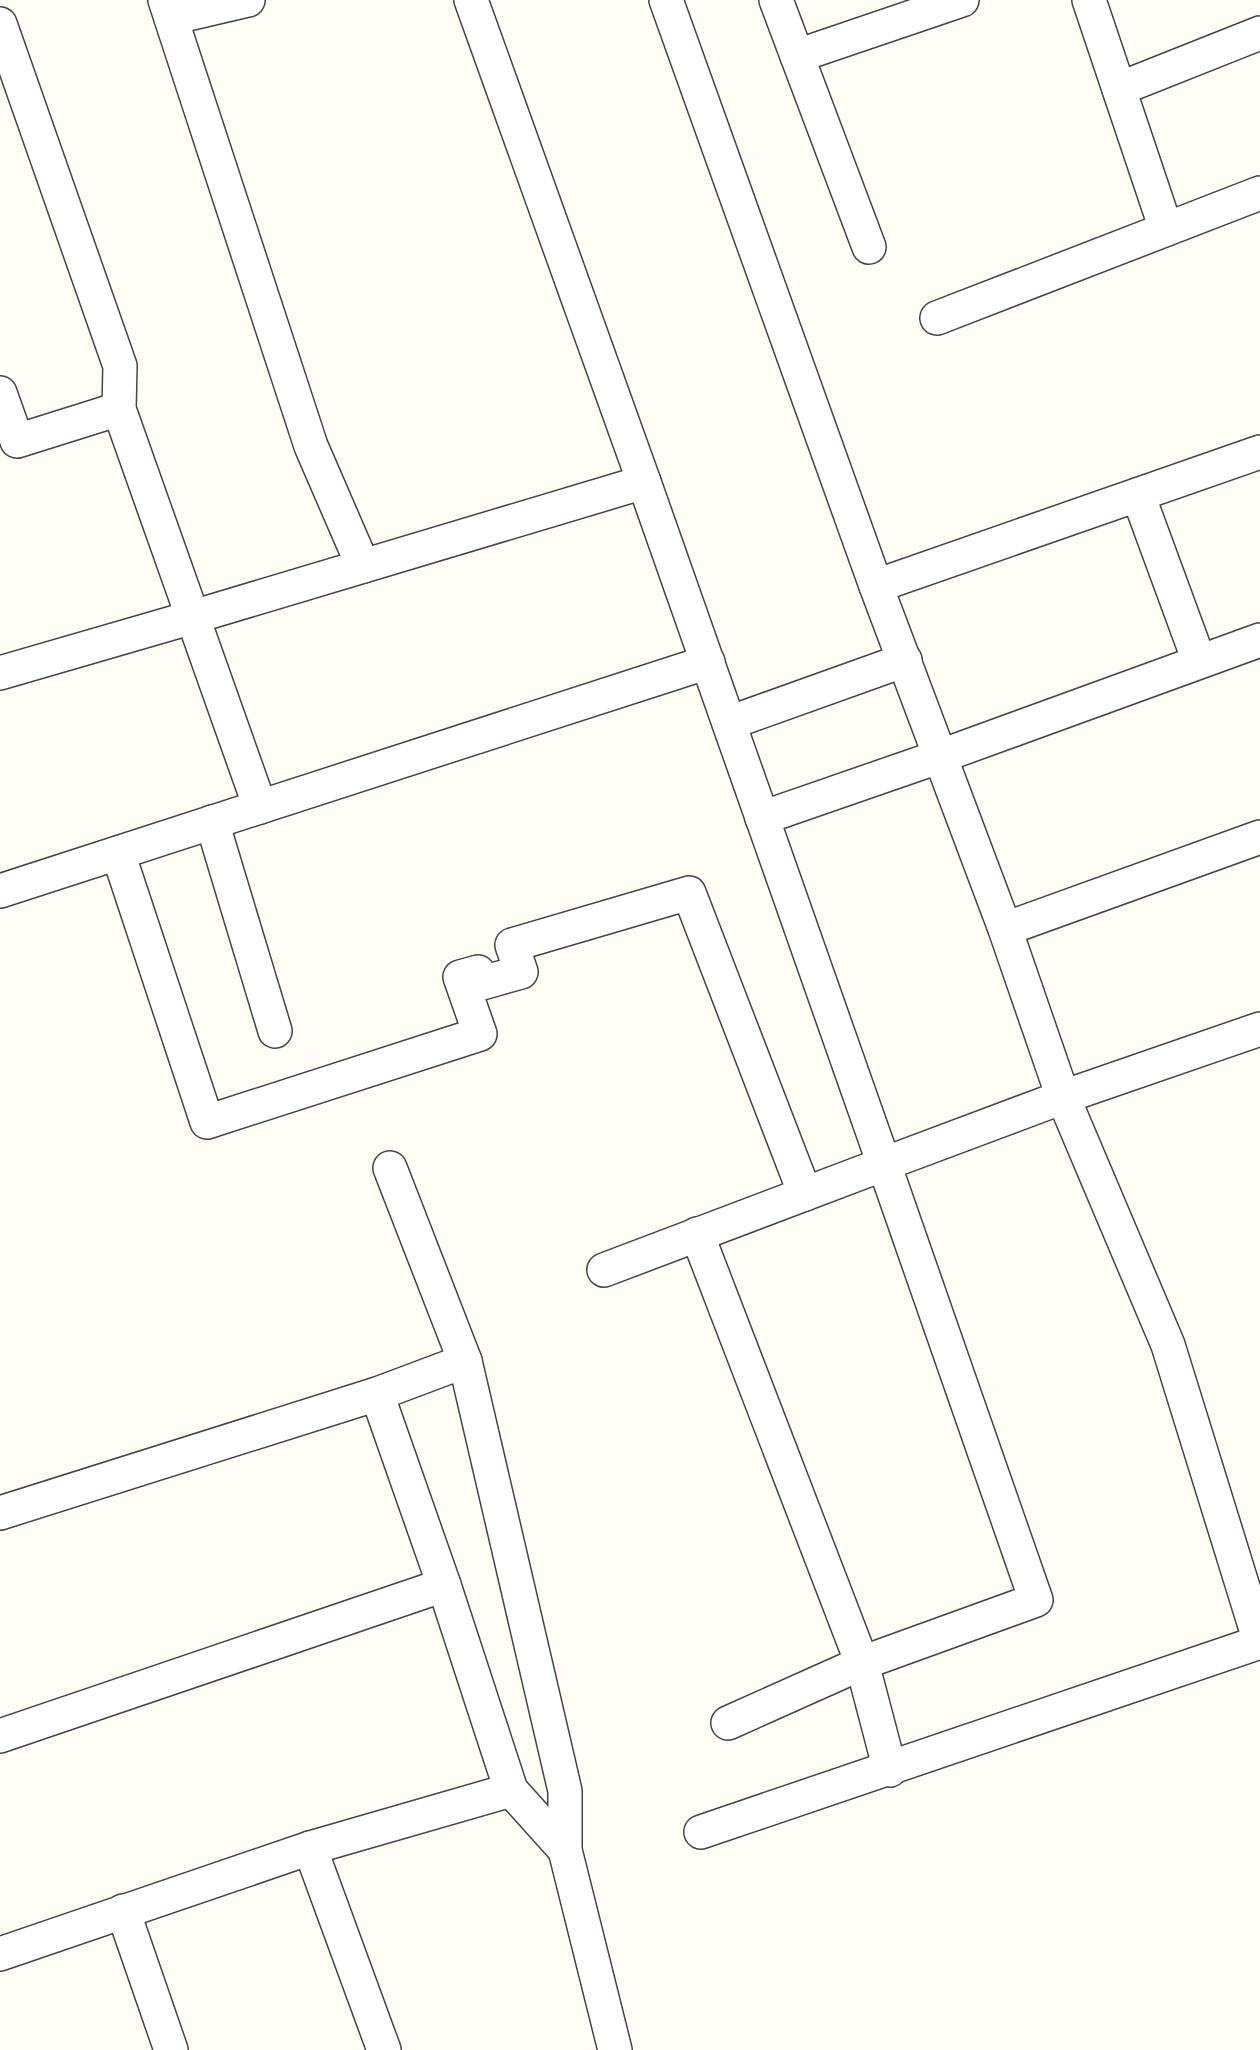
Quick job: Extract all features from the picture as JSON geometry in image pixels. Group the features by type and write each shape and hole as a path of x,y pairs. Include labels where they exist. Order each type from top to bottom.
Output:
{"street":[{"path":"471,0 708,662 1036,1600 862,1663 728,1723"},
{"path":"666,0 876,586 1005,929 1063,1097 1168,1345 1260,1642 890,1770 701,1832"},
{"path":"776,0 869,247"},
{"path":"796,56 897,10 962,0"},
{"path":"1089,0 1166,229"},
{"path":"241,1 168,9 311,447 363,566"},
{"path":"0,24 120,366 119,409 260,807"},
{"path":"1119,89 1260,33"},
{"path":"937,318 1260,193"},
{"path":"0,393 17,441 119,409"},
{"path":"876,586 1260,452"},
{"path":"0,673 644,482"},
{"path":"1138,495 1198,661"},
{"path":"762,818 941,756 1260,639"},
{"path":"729,723 905,660"},
{"path":"0,891 708,662"},
{"path":"212,822 275,1031"},
{"path":"1005,929 1260,837"},
{"path":"118,853 207,1122 480,1034 460,977 478,972 482,983 520,972 512,945 689,893 805,1194"},
{"path":"604,1270 1063,1097 1260,1029"},
{"path":"390,1168 465,1361 565,1791 565,1850 615,2050"},
{"path":"697,1234 862,1663 890,1770"},
{"path":"0,1513 377,1394 465,1361"},
{"path":"377,1394 444,1585 511,1790 565,1850"},
{"path":"0,1736 444,1585"},
{"path":"0,1954 310,1848 511,1790"},
{"path":"310,1848 384,2050"},
{"path":"123,1911 171,2050"}]}
